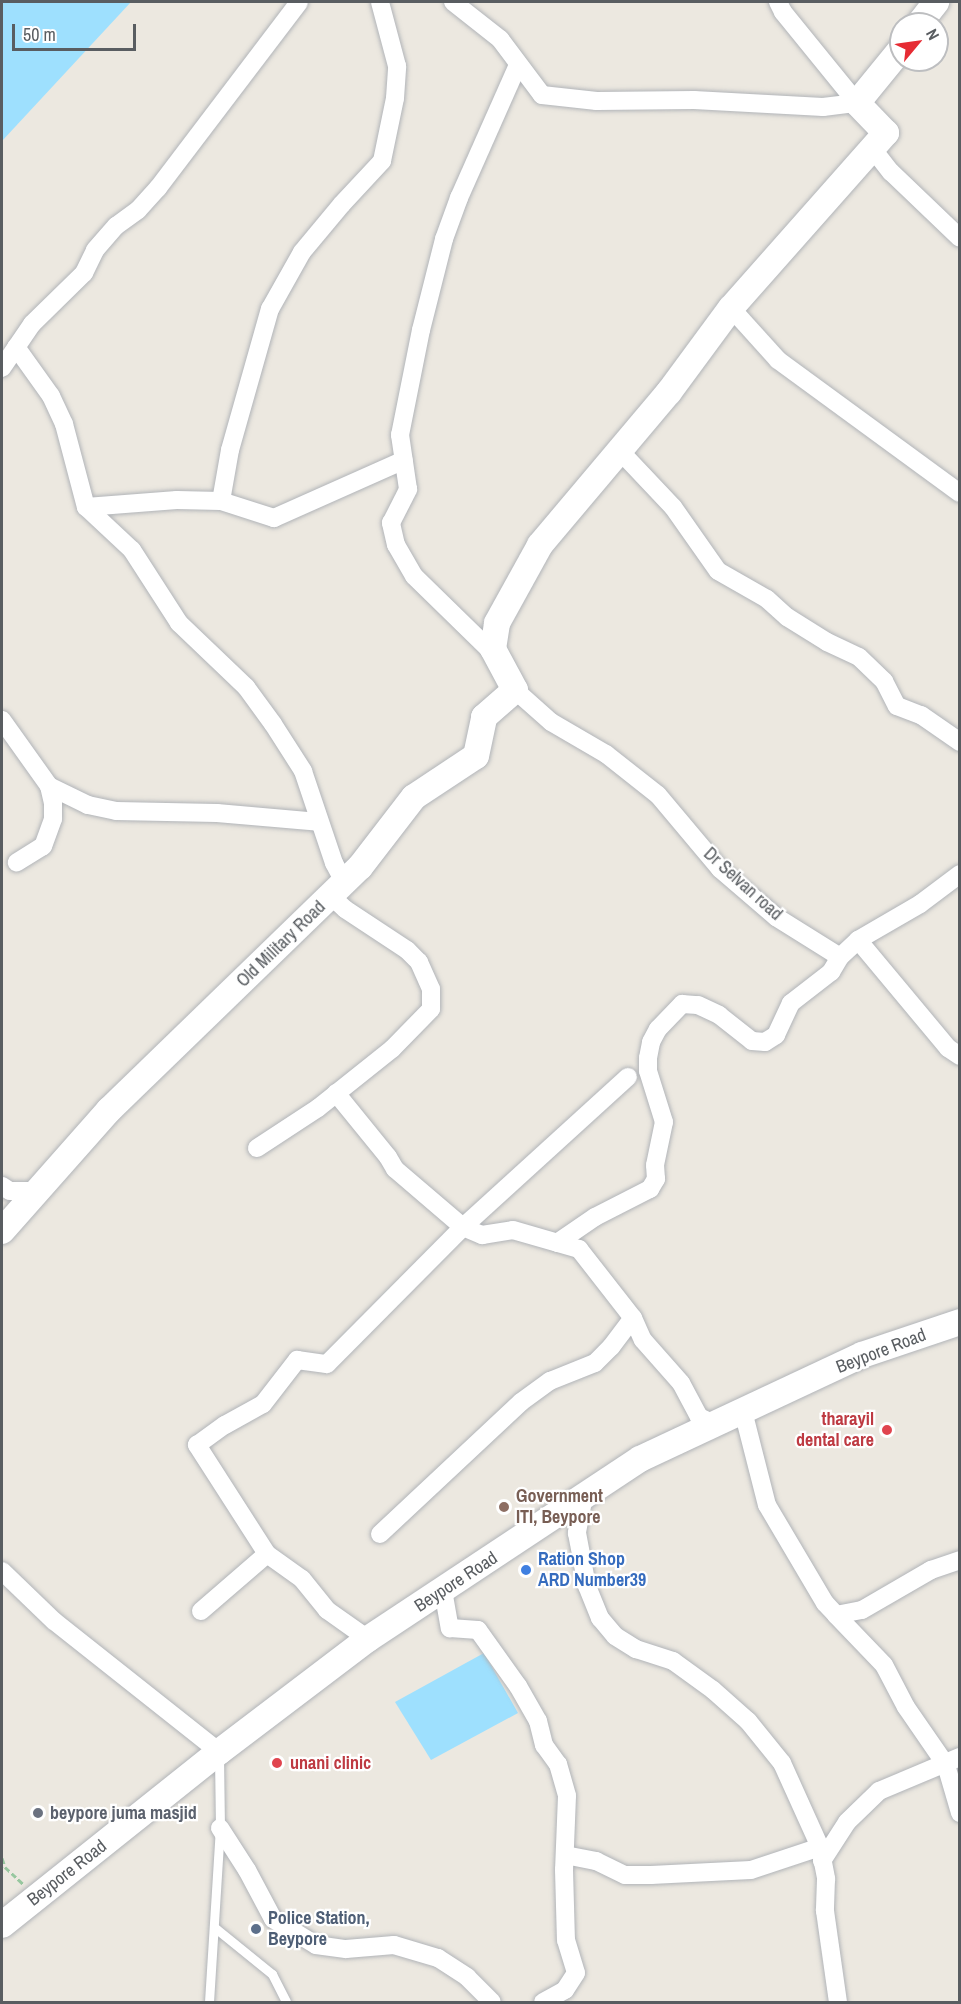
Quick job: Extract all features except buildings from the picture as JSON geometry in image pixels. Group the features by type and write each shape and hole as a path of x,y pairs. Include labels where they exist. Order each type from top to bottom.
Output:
{"main road":[{"path":"515,690 495,653 497,623 540,545 669,392 731,308 886,133 858,103 889,64"},
{"name":"Old Military Road","path":"2,1231 109,1110 360,867 414,797 476,756 484,717 515,690"},
{"name":"Beypore Road","path":"2,1925 219,1752 368,1640 640,1459 862,1355 960,1322"}],"street":[{"path":"2,368 32,324 84,273 95,250 116,226 138,210 158,188 299,2"},
{"path":"221,501 230,450 270,309 302,252 382,161 395,98 397,66 380,2"},
{"path":"453,2 500,39 542,95 597,101 694,100 823,107 858,103"},
{"path":"778,2 783,12 858,103"},
{"path":"495,653 414,576 396,545 391,523 408,489 400,435 444,239 459,198 518,64"},
{"path":"872,148 891,172 960,238"},
{"path":"731,308 778,360 960,493"},
{"path":"16,347 51,396 64,424 86,507 132,550 178,623 246,687 303,771 334,863 338,889 345,909 407,950 419,962 431,989 431,1009 392,1049 336,1093 257,1148"},
{"path":"620,451 673,507 718,571 767,599 787,617 827,642 859,657 884,681 897,706 921,715 960,742"},
{"path":"86,507 177,500 221,501 274,518 404,460"},
{"name":"Dr Selvan road","path":"515,690 551,722 606,754 658,795 720,869 776,917 840,957"},
{"path":"2,720 49,786 53,819 44,846 17,862"},
{"path":"49,786 88,805 116,811 217,813 319,822"},
{"path":"558,1243 595,1217 650,1190 656,1179 655,1165 664,1122 648,1071 648,1058 651,1042 658,1029 682,1004 698,1005 719,1015 752,1041 765,1042 776,1035 791,1003 831,972 840,957 858,940 920,904 960,874"},
{"path":"858,940 948,1048 960,1056"},
{"path":"368,1640 327,1610 302,1579 267,1554 197,1445 225,1425 263,1404 297,1360 327,1364 463,1227 628,1077"},
{"path":"336,1093 388,1157 395,1169 463,1227 482,1235 513,1230 579,1249 633,1318 643,1341 681,1383 699,1417 712,1423 740,1412 767,1505 825,1603 884,1665 906,1707 953,1761 960,1813"},
{"path":"2,1186 10,1191 38,1191"},
{"path":"380,1534 521,1402 550,1381 595,1364 633,1318"},
{"path":"584,1496 577,1533 587,1586 600,1618 615,1636 636,1649 673,1661 713,1690 747,1721 782,1763 821,1854 826,1879 825,1911 838,2002"},
{"path":"201,1611 267,1554"},
{"path":"836,1615 862,1610 932,1570 960,1560"},
{"path":"2,1571 54,1621 219,1752"},
{"path":"443,1590 450,1628 478,1630 518,1686 538,1721 544,1744 558,1764 567,1796 566,1940 576,1973 565,1989 543,2002"},
{"path":"565,1855 596,1861 625,1875 651,1875 751,1870 821,1854 847,1822 879,1791 912,1775 953,1761"},
{"path":"220,1828 273,1919 316,1945 346,1949 394,1945 438,1958 467,1977 492,2002"}],"lane":[{"path":"209,2002 220,1828 219,1752"},
{"path":"214,1927 272,1974 286,2002"}],"water":[{"path":"2,2 131,2 2,141"},
{"path":"484,1653 518,1713 431,1760 395,1702"}],"place":[{"name":"tharayil dental care","path":"887,1430"},
{"name":"Government ITI, Beypore","path":"504,1507"},
{"name":"Ration Shop ARD Number39","path":"526,1570"},
{"name":"unani clinic","path":"277,1763"},
{"name":"beypore juma masjid","path":"38,1813"},
{"name":"Police Station, Beypore","path":"256,1929"}]}
